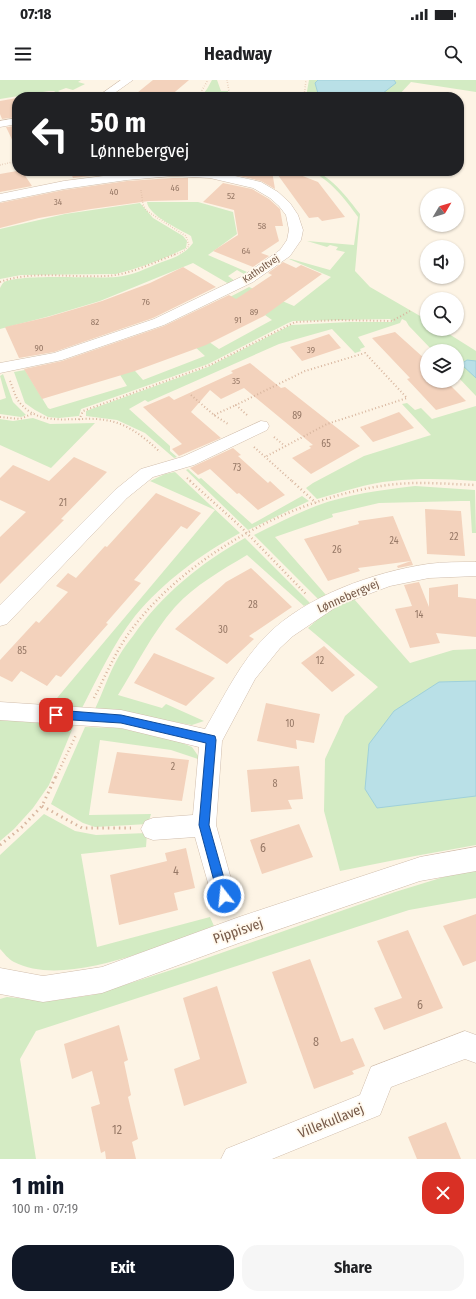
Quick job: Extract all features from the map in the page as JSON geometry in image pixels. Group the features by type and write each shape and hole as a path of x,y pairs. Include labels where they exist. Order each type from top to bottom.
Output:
{"street":[{"path":"110,92 128,80"},
{"path":"0,124 12,122"},
{"name":"Katholtvej","path":"0,198 64,185 132,176"},
{"name":"Katholtvej","path":"2,368 57,357 159,322 248,279 285,253 294,240 296,230 292,215 284,203 257,185 219,176"},
{"path":"0,618 131,486 147,473 188,462 261,426"},
{"name":"Lønnebergvej","path":"224,896 204,825 211,740 248,673 262,655 286,630 320,607 345,594 387,579 429,572 476,569"},
{"path":"0,711 121,719 211,740"},
{"path":"153,829 204,825"},
{"name":"Pippisvej","path":"0,981 43,989 102,980 239,930 420,869 476,859"},
{"name":"Villekullavej","path":"236,1159 370,1105 381,1077 465,1045 476,1049"}],"path":[{"path":"201,92 208,80"},
{"path":"227,80 229,92"},
{"path":"305,92 306,80"},
{"path":"0,165 12,163"},
{"path":"0,282 14,277 28,276 107,276 122,274 182,252 189,246 186,236 152,215 143,205 139,176"},
{"path":"79,420 83,411 210,365 295,322 338,320 392,321 410,311"},
{"path":"214,415 305,371 365,353 407,398 327,424 265,457"},
{"path":"2,368 20,403 45,419 61,421 104,420 122,424 142,435 247,534 320,607"},
{"path":"236,405 285,446"},
{"path":"0,417 17,420 24,419 34,413"},
{"path":"0,846 22,827 42,806 84,716 111,663 131,631 148,609 172,585 197,564 247,534 316,503 348,492 388,485 427,483 476,485"},
{"path":"42,806 82,828 147,827 153,829"}],"green space":[{"path":"0,80 81,80 78,82 85,84 73,90 66,88 58,91 60,92 12,92 12,97 0,99"},
{"path":"212,80 217,80 221,91 228,92 205,92"},
{"path":"309,80 476,80 476,92 411,82 402,92 307,92"},
{"path":"320,176 324,176 338,187 360,214 355,271 370,287 420,316 420,336 452,336 476,351 476,396 464,383 464,344 426,344 406,321 402,319 400,323 358,337 365,347 360,349 361,351 355,353 332,329 279,344 148,402 145,400 129,409 170,446 170,451 177,457 174,458 145,433 117,420 86,416 86,411 208,367 291,325 350,322 393,322 390,319 293,321 208,364 81,409 79,416 59,418 48,417 25,403 14,372 25,370 50,409 127,386 104,349 114,347 143,380 205,356 171,325 180,321 219,349 272,320 244,300 236,304 228,298 249,287 294,306 331,277 289,259 330,270 345,252 336,250 338,247 330,245 327,247 307,241 354,245 358,217 343,197"},
{"path":"147,202 198,202 233,212 237,234 208,255 247,272 244,274 237,270 228,276 235,281 229,284 193,263 100,301 0,329 0,288 3,283 10,280 39,277 106,277 128,275 171,259 186,250 193,243 191,236 158,217 149,207"},
{"path":"140,203 153,218 183,236 187,241 186,248 152,263 116,274 21,275 0,279 0,229 65,214"},
{"path":"3,374 13,402 26,415 21,417 0,414 0,400 6,398 0,376"},
{"path":"407,403 415,410 421,408 432,419 476,406 476,481 424,479 383,482 354,488 317,499 306,488 364,456 431,435 402,404"},
{"path":"33,418 50,424 95,423 51,468 0,445 0,419 13,421"},
{"path":"188,469 199,479 201,478 252,524 302,496 309,501 248,530 186,470"},
{"path":"175,472 240,533 211,550 170,580 135,616 106,661 82,708 52,704 215,510 150,481 165,474"},
{"path":"415,486 475,490 476,533 472,533 470,501 461,501 379,503 332,514 333,517 275,537 326,595 318,599 254,535 300,512 340,498"},
{"path":"245,538 310,603 304,606 247,555 200,585 175,607 152,639 118,695 162,708 166,704 204,721 192,725 95,709 112,669 127,643 157,606 198,569"},
{"path":"354,599 410,663 453,650 476,649 476,845 340,871 324,811 325,759 345,716 378,687 308,628 325,613"},
{"path":"0,720 74,725 49,785 33,808 14,829 0,841"},
{"path":"85,727 119,728 175,740 192,747 201,760 171,750 100,740 89,815 151,814 148,824 95,827 83,823 51,804"},
{"path":"44,814 75,831 96,835 147,833 146,847 81,854 97,947 210,917 214,926 142,952 114,961 87,967 60,970 35,969 12,961 0,949 0,855"},
{"path":"476,871 476,898 409,910 36,1031 20,1059 36,1159 0,1159 0,999 7,997 50,1001 93,995 187,965 395,892 447,876"}],"water":[{"path":"318,80 394,80 396,83 384,92 318,92 315,83"},
{"path":"467,360 476,361 476,378 464,367 464,362"},
{"path":"476,681 476,796 377,808 365,789 369,744 394,711 439,682"}],"building":[{"path":"153,80 189,80 175,92 138,92"},
{"path":"12,99 12,118 2,119 0,114 0,101"},
{"path":"12,126 12,140 6,127"},
{"path":"12,172 12,176 25,176 32,186 0,192 0,174"},
{"path":"72,176 90,176 73,178"},
{"path":"239,176 273,176 275,189 261,181"},
{"path":"279,176 303,176 318,182 345,217 322,221 318,217 309,218"},
{"path":"188,178 188,200 149,201 91,209 39,218 0,228 0,203 64,190 127,181"},
{"path":"223,183 252,189 269,199 280,209 283,226 275,226 279,241 261,253 269,256 253,267 213,251 238,235 234,210 203,202"},
{"path":"283,262 296,268 301,265 322,274 264,316 206,345 135,371 42,399 24,369 62,361 164,326 229,295 236,299 272,275 268,273"},
{"path":"183,267 216,287 153,318 54,352 19,358 5,327 48,317 102,301 150,283"},
{"path":"395,332 420,354 420,388 453,388 466,401 436,410 407,379 410,378 372,338"},
{"path":"329,334 341,348 302,361 290,347"},
{"path":"250,363 281,388 285,387 360,446 311,474 292,458 311,448 309,446 313,445 244,388 221,399 210,390 191,412 221,438 179,456 172,449 182,444 143,407 169,396 174,400 233,373 231,371"},
{"path":"399,412 414,428 373,442 360,427"},
{"path":"233,448 241,455 238,456 268,483 270,481 285,495 258,510 239,493 237,494 210,469 198,475 190,468"},
{"path":"74,457 107,472 61,519 64,520 0,584 0,537 26,512 0,500 0,478 13,465 49,481"},
{"path":"156,493 201,513 187,529 181,526 134,580 141,583 106,623 108,624 61,677 56,675 47,686 21,671 12,682 0,676 0,660 36,621 39,623 68,592 56,586 68,573 76,578 105,546 107,547"},
{"path":"425,509 461,511 465,556 427,554"},
{"path":"393,516 413,565 398,568 397,566 411,561 358,568 360,571 328,581 304,539 359,524 358,521"},
{"path":"251,568 292,607 249,636 254,639 227,664 175,629 226,582"},
{"path":"419,582 429,607 429,588 458,584 458,597 476,599 476,637 436,633 440,643 410,648 395,609 412,606 404,585"},
{"path":"324,646 355,675 332,692 301,663"},
{"path":"154,653 215,678 186,706 134,683"},
{"path":"266,703 320,714 314,743 296,740 297,749 257,741"},
{"path":"117,752 189,760 182,801 108,793"},
{"path":"299,766 303,799 288,800 292,809 251,812 247,770"},
{"path":"299,824 313,857 262,874 250,840"},
{"path":"186,848 195,888 174,893 178,910 119,925 110,875 167,861 165,853"},
{"path":"476,914 476,961 463,966 443,926"},
{"path":"408,930 443,1008 384,1030 374,1008 402,998 377,941"},
{"path":"310,959 341,1042 353,1038 365,1066 352,1071 354,1074 314,1089 272,972"},
{"path":"217,986 247,1083 184,1106 174,1069 200,1059 183,998"},
{"path":"119,1025 128,1060 124,1062 131,1095 128,1097 138,1139 132,1142 136,1159 106,1159 105,1151 101,1153 91,1107 100,1104 92,1071 72,1079 64,1044"},
{"path":"446,1122 461,1159 417,1159 408,1137"}],"route":[{"path":"56,715 121,719 211,740 204,825 224,896"}]}
